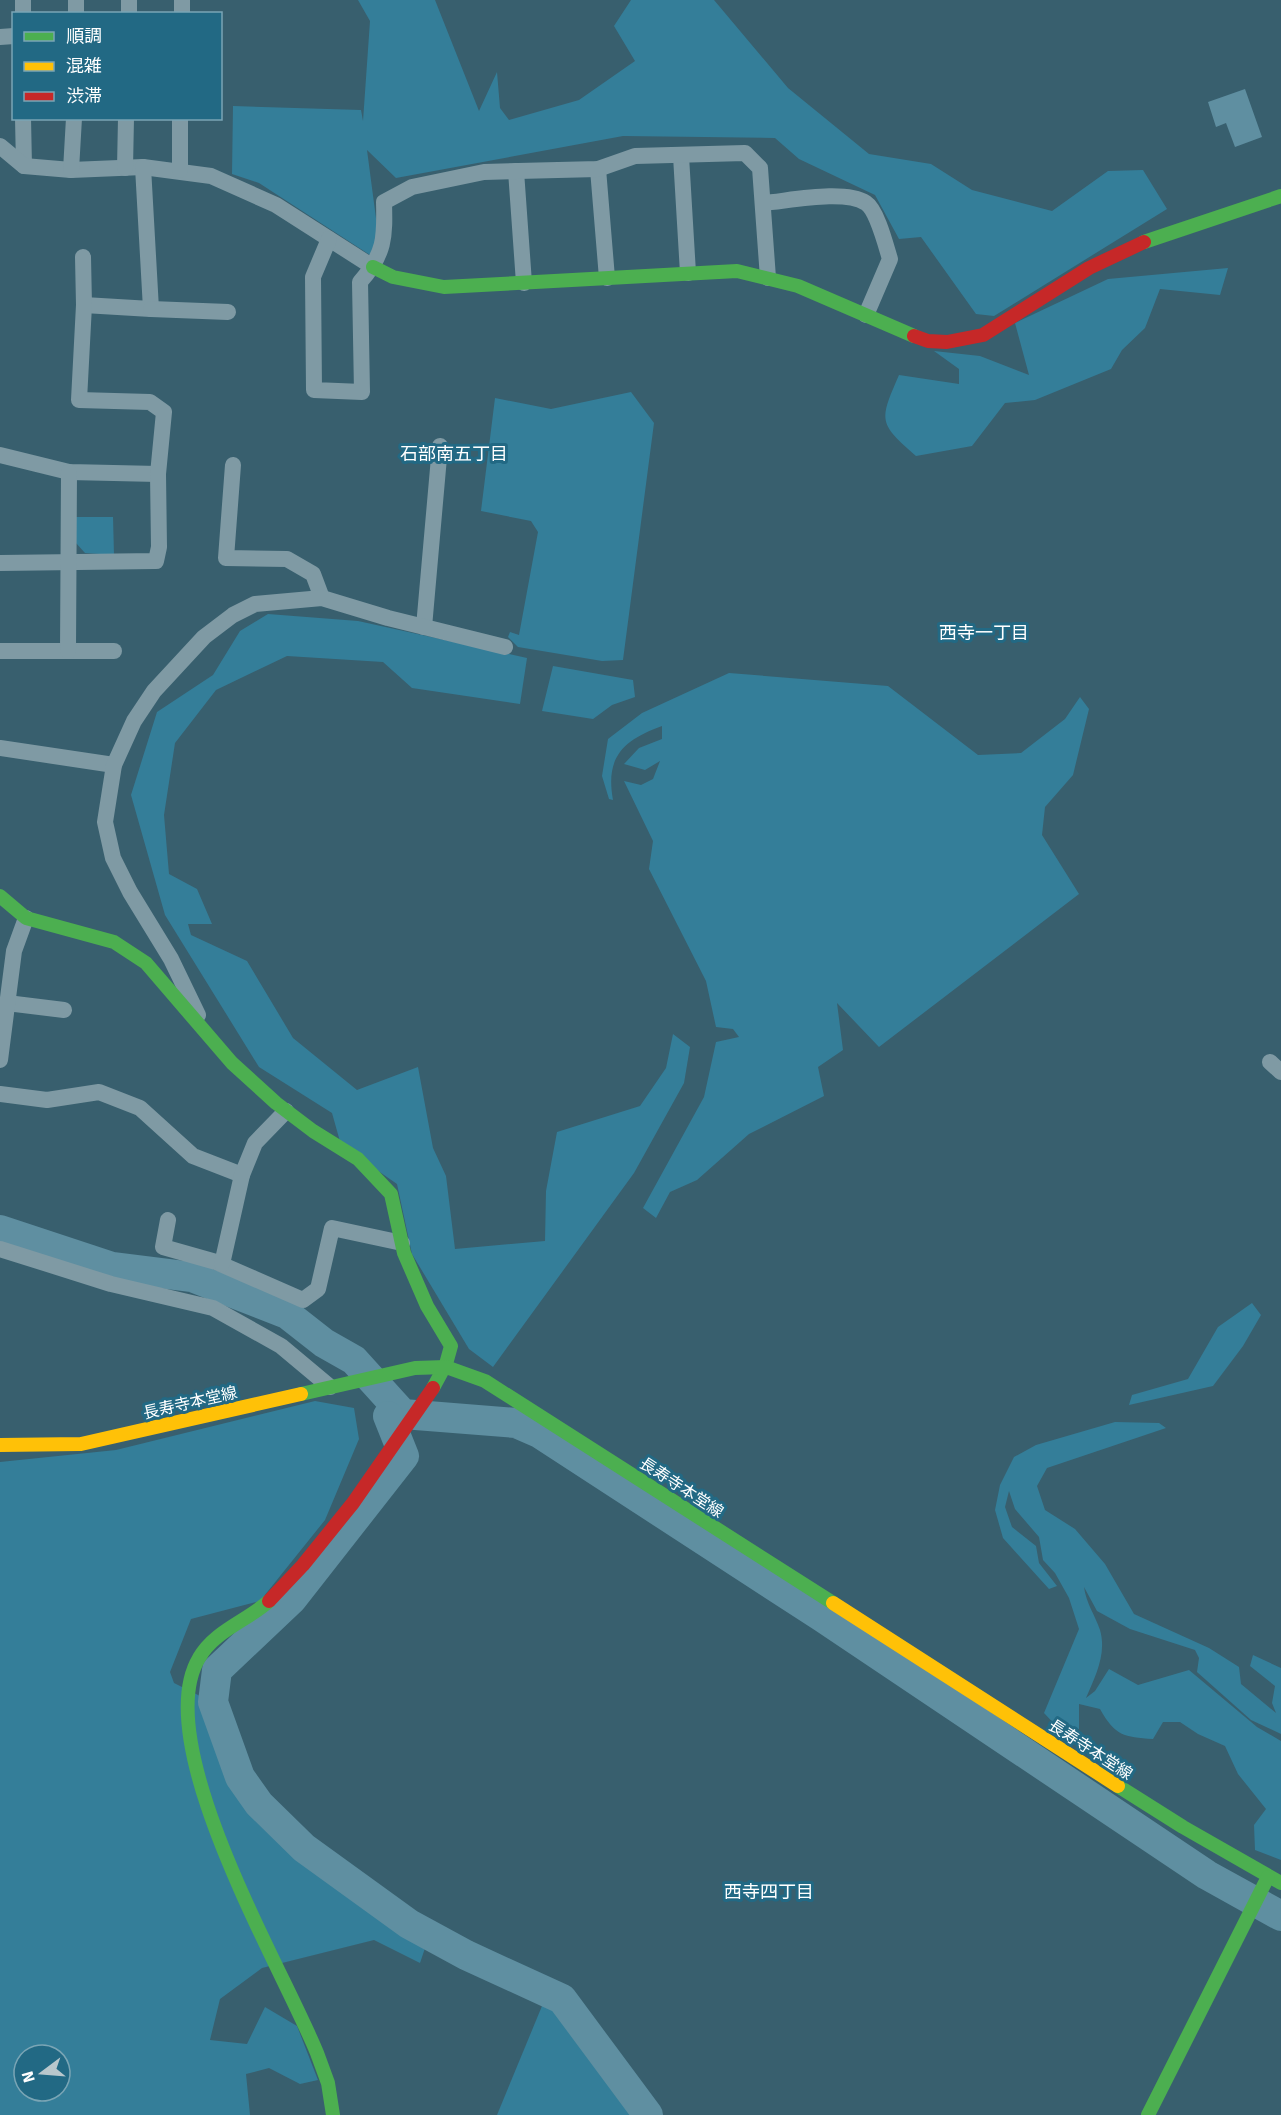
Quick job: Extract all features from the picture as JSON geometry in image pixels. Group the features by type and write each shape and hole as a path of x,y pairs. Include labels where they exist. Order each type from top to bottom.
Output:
{"street":[{"path":"23,120 24,166"},
{"path":"71,170 74,120"},
{"path":"125,168 126,120"},
{"path":"180,120 180,170"},
{"path":"0,146 24,166 71,170 144,167 180,170 211,176 276,205 373,267 393,277 444,287 737,271 798,286 907,334 928,341 947,342 983,335 1089,268 1131,247 1157,236 1281,196"},
{"path":"329,239 314,277 314,390 362,392 360,282 373,267 385,239 384,202 412,186 484,172 598,169 635,156 745,153 760,168 768,278"},
{"path":"681,156 687,273"},
{"path":"144,167 151,309"},
{"path":"598,169 607,278"},
{"path":"516,171 524,283"},
{"path":"763,203 844,196 867,203 875,214 890,259 866,315"},
{"path":"0,563 156,561 159,547 158,474 164,412 150,402 79,400 84,305 83,257"},
{"path":"84,305 228,312"},
{"path":"424,627 440,446"},
{"path":"0,455 69,472 158,474"},
{"path":"233,465 226,558 287,559 313,574 322,598"},
{"path":"68,651 69,472"},
{"path":"209,1037 171,958 130,891 113,858 105,822 114,765 134,722 154,691 204,637 233,615 255,604 322,598 505,647"},
{"path":"0,651 114,651"},
{"path":"0,748 114,765"},
{"path":"4,902 26,918 114,942 146,963 232,1063 286,1111 358,1159 391,1194 402,1243 427,1306 451,1346 446,1367 412,1424 288,1582 256,1612 211,1640 194,1666 186,1698 189,1746 209,1818 296,1998 324,2070 332,2099 333,2115"},
{"path":"0,1060 14,951 26,918"},
{"path":"8,1003 64,1010"},
{"path":"0,1094 47,1100 99,1092 140,1108 194,1156 242,1175"},
{"path":"222,1264 242,1175 255,1143 286,1111"},
{"path":"168,1220 163,1247 222,1264 303,1300 318,1289 333,1228 402,1243"},
{"path":"0,1249 111,1284 213,1308 281,1346 330,1387"},
{"name":"長寿寺本堂線","path":"0,1445 81,1444 415,1368 446,1367 485,1381 1183,1827 1281,1883"},
{"path":"1148,2115 1268,1877"}],"shaded area":[{"path":"358,0 435,0 479,111 497,72 500,108 509,120 579,100 635,61 614,26 631,0 714,0 788,88 869,154 931,164 972,190 1052,211 1108,171 1143,170 1167,209 994,316 976,314 921,237 899,239 875,195 799,159 775,138 623,136 396,178 367,150 379,241 370,255 259,183 232,174 233,106 361,110 363,121 370,21"},
{"path":"1245,89 1262,137 1235,147 1226,123 1216,127 1208,102"},
{"path":"1228,268 1220,295 1160,289 1145,328 1122,350 1111,369 1035,400 1005,403 972,446 916,456 894,436 889,428 886,412 899,375 959,384 959,369 934,351 980,356 1029,375 1015,323 1108,279"},
{"path":"631,392 654,423 623,660 602,661 518,647 508,637 510,632 519,635 538,532 531,521 481,511 495,398 551,409"},
{"path":"75,517 113,517 114,555 85,553 76,543"},
{"path":"268,614 358,621 527,658 520,704 412,688 383,662 287,656 216,690 175,743 164,815 169,874 197,889 212,924 188,924 191,935 247,961 293,1038 357,1090 418,1067 433,1148 446,1176 455,1249 545,1241 546,1191 557,1132 640,1106 666,1068 673,1034 690,1047 684,1083 634,1173 493,1367 469,1349 412,1254 397,1184 341,1145 332,1113 259,1067 165,915 131,795 157,712 213,675 240,631"},
{"path":"553,666 633,680 635,697 612,705 593,719 542,711"},
{"path":"729,673 888,686 978,755 1021,753 1065,719 1080,697 1089,709 1073,775 1045,807 1042,835 1079,894 879,1047 837,1003 843,1050 818,1067 824,1096 749,1134 697,1180 670,1192 656,1218 643,1208 704,1097 716,1042 739,1037 733,1029 716,1027 706,981 649,869 653,841 624,781 641,785 653,779 660,761 645,770 624,764 639,748 662,739 662,726 637,737 620,752 612,772 613,800 609,799 602,776 608,739 642,713"},
{"path":"1252,1303 1261,1315 1243,1346 1213,1386 1129,1405 1132,1395 1188,1379 1218,1327"},
{"path":"315,1401 354,1408 359,1439 325,1520 260,1601 191,1619 170,1672 174,1683 226,1709 251,1791 429,1936 420,1963 374,1940 262,1968 220,1999 210,2040 247,2044 265,2007 297,2026 318,2080 300,2084 269,2068 246,2074 250,2115 0,2115 0,1462 116,1450"},
{"path":"1115,1422 1159,1423 1166,1428 1047,1468 1037,1486 1045,1510 1075,1529 1105,1564 1134,1614 1209,1648 1239,1667 1241,1684 1276,1713 1272,1703 1275,1686 1250,1666 1253,1655 1281,1668 1281,1734 1251,1720 1197,1672 1199,1658 1195,1650 1130,1629 1097,1611 1084,1587 1102,1639 1099,1665 1086,1698 1095,1691 1109,1669 1138,1685 1189,1670 1257,1727 1281,1741 1281,1860 1255,1850 1254,1825 1266,1809 1238,1774 1225,1746 1198,1734 1180,1722 1163,1722 1153,1739 1127,1736 1121,1733 1111,1725 1100,1709 1079,1704 1079,1729 1060,1730 1044,1713 1079,1629 1069,1598 1055,1573 1043,1560 1039,1537 1015,1509 1009,1491 1005,1507 1012,1527 1036,1546 1039,1563 1057,1586 1049,1589 1003,1538 995,1510 1000,1485 1014,1457 1036,1445"},
{"path":"542,2006 577,2006 651,2115 497,2115"}],"waterway":[{"path":"0,1230 112,1267 192,1277 287,1314 324,1343 354,1360 403,1414 516,1423 539,1433 822,1617 1207,1875 1281,1916"},
{"path":"388,1416 404,1456 292,1599 217,1670 213,1702 240,1777 259,1804 304,1848 409,1924 466,1955 562,1999 648,2115"}],"traffic: fast":[{"path":"1144,242 1281,196"},
{"path":"373,267 393,277 444,287 737,271 798,286 914,336"},
{"path":"0,896 26,918 114,942 146,963 232,1063 276,1103 313,1131 358,1159 391,1194 404,1253 427,1306 451,1346 446,1364 433,1388"},
{"path":"301,1394 415,1368 446,1367 485,1381 833,1603"},
{"path":"269,1601 222,1633 199,1658 188,1696 191,1743 205,1798 226,1855 317,2053 328,2083 333,2115"},
{"path":"1118,1786 1183,1827 1281,1883"},
{"path":"1148,2115 1268,1877"}],"traffic: slow":[{"path":"0,1445 81,1444 301,1394"},
{"path":"833,1603 1118,1786"}],"traffic: jam":[{"path":"914,336 928,341 947,342 983,335 1089,268 1144,242"},
{"path":"269,1601 303,1565 353,1503 433,1388"}],"district":[{"name":"石部南五丁目","path":"454,454"},
{"name":"西寺一丁目","path":"984,633"},
{"name":"西寺四丁目","path":"769,1892"}]}
